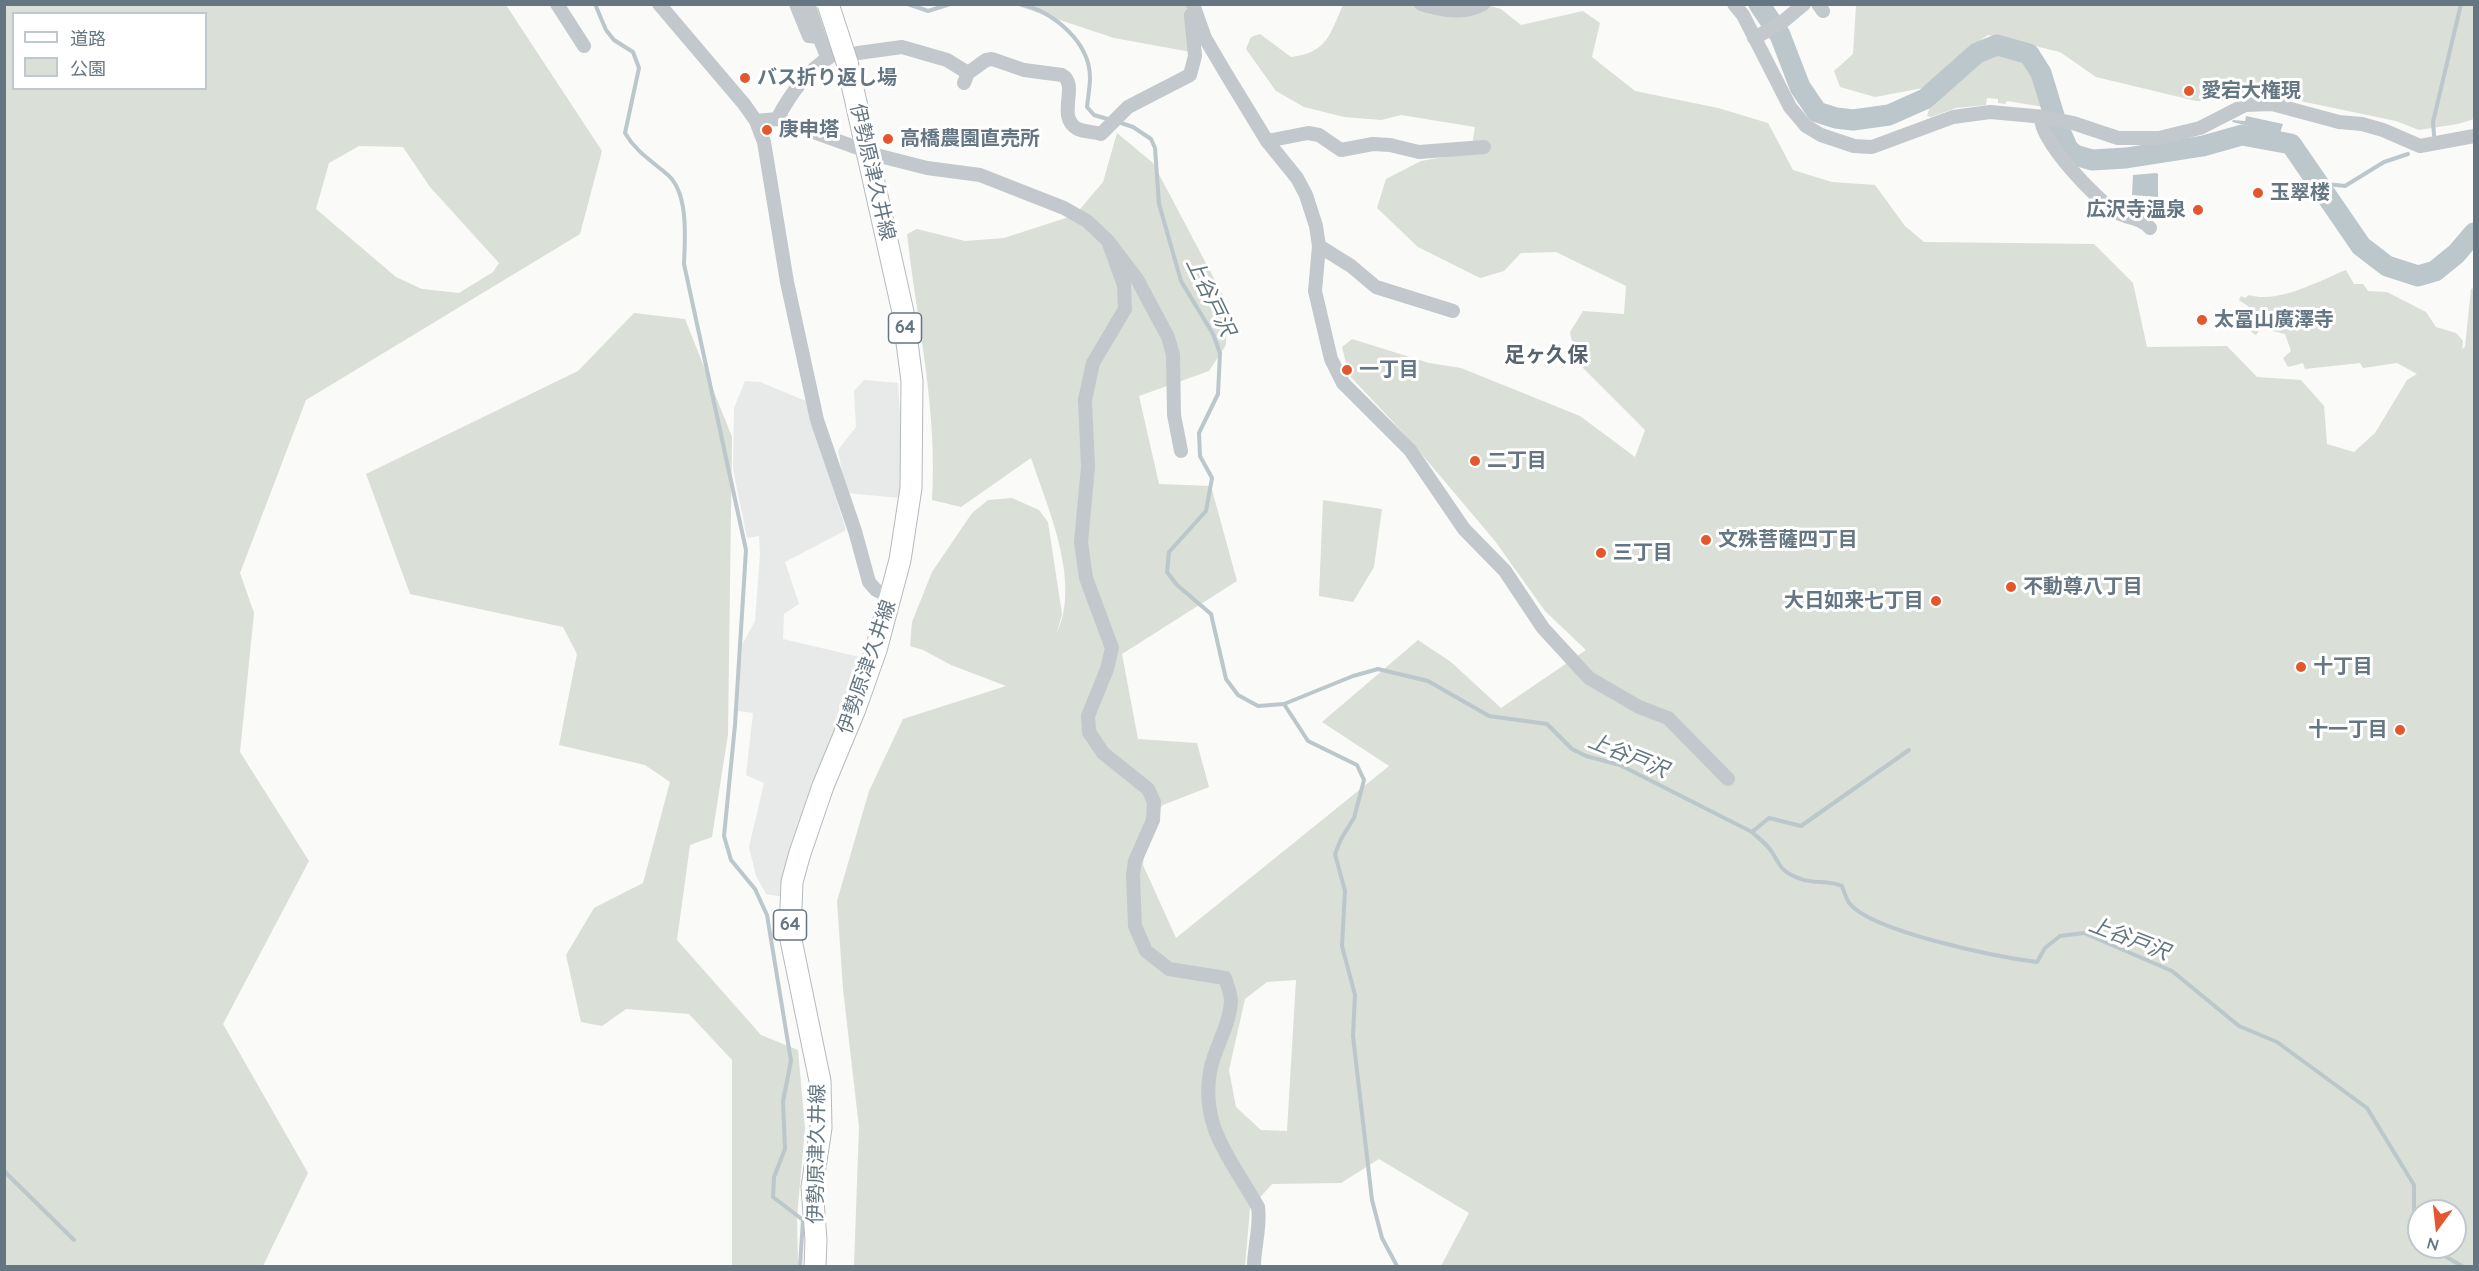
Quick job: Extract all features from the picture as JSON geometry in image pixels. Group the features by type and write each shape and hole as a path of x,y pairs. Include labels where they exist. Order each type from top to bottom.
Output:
{"main road":[{"name":"64","path":"828,4 841,57"},
{"name":"伊勢原津久井線","path":"815,1266 816,1240 812,1187 821,1128 820,1081 790,935 792,882 823,786 855,709 876,650 900,560 911,488 912,381 903,312 868,150 841,57"}],"street":[{"path":"556,4 584,46"},
{"path":"659,4 756,121 764,142 787,282 817,420 855,531 869,582 876,590 891,597"},
{"path":"796,4 809,36 818,37 841,57"},
{"path":"808,4 818,30 818,37"},
{"path":"1421,4 1447,11 1476,8 1484,4"},
{"path":"1734,4 1790,107 1806,126 1840,143 1872,147 1953,117 2004,113 2073,123 2118,138 2159,138 2200,128 2245,105 2272,104 2339,122 2362,124 2383,130 2420,146 2475,136"},
{"path":"1754,38 1775,26 1804,4"},
{"path":"777,119 801,80 841,57 902,47 947,60 966,78 986,60 992,59 1024,70 1062,75 1070,83 1067,105 1073,124 1078,129 1101,134 1128,107 1190,75 1195,56 1191,15 1194,6"},
{"path":"1194,6 1205,38 1267,141 1297,178 1306,195 1316,226 1319,246 1315,291 1331,359 1343,383 1410,450 1464,529 1505,571 1543,628 1589,678 1639,707 1668,718 1728,779"},
{"path":"2043,118 2041,126 2058,153 2078,178 2115,212 2145,222 2150,228"},
{"path":"756,121 777,119 816,135 868,150 880,156 927,168 966,172 993,180 1088,220 1108,241 1137,279 1168,337 1173,355 1174,415 1181,451"},
{"path":"1267,141 1308,133 1319,135 1341,150 1373,144 1419,152 1484,147"},
{"path":"1108,241 1124,285 1125,309 1093,363 1085,400 1088,467 1082,542 1086,578 1112,648 1107,669 1088,716 1089,732 1103,753 1148,789 1154,802 1153,820 1135,861 1133,875 1135,926 1146,951 1169,969 1225,978 1231,1000 1223,1034 1210,1071 1208,1101 1218,1143 1258,1207 1260,1220 1256,1232 1254,1266"},
{"path":"1319,246 1351,266 1376,287 1453,311"}],"shaded area":[{"path":"2246,116 2283,124 2280,133 2232,122 2233,120 2245,121"},
{"path":"2158,174 2158,197 2132,195 2133,175"},
{"path":"864,380 898,383 903,463 900,498 846,493 838,450 856,427 854,391"},
{"path":"745,381 760,382 806,401 846,530 785,562 799,604 784,614 783,639 864,658 783,897 766,894 756,876 749,847 764,783 746,775 753,713 738,711 742,645 755,621 760,554 759,536 747,538 733,469 734,408"}],"green space":[{"path":"5,4 506,5 602,151 580,234 306,400 240,573 254,613 240,752 309,861 223,1024 308,1173 263,1266 5,1266","holes":["359,146 403,147 430,187 499,263 493,272 459,293 422,289 396,277 316,209 329,163"]},
{"path":"1015,5 1198,5 1191,52 1114,38"},
{"path":"1343,5 1487,5 1501,9 1521,25 1583,11 1600,23 1592,57 1635,91 1718,108 1768,123 1793,170 1832,182 1875,185 1905,226 1924,242 2094,244 2133,283 2147,347 2227,346 2257,377 2301,380 2324,406 2327,444 2354,452 2375,433 2407,380 2417,374 2397,363 2363,368 2360,363 2305,369 2303,363 2288,367 2283,358 2291,351 2285,334 2261,328 2256,335 2251,332 2249,307 2239,300 2241,296 2245,298 2249,295 2261,297 2285,294 2346,270 2354,284 2363,284 2368,291 2387,292 2426,312 2436,327 2456,333 2463,341 2462,349 2465,347 2471,289 2474,288 2474,1266 1441,1266 1469,1213 1379,1159 1341,1183 1272,1184 1250,1209 1245,1266 854,1266 859,1127 843,989 837,901 869,791 903,719 1006,686 910,646 912,622 932,572 972,513 988,500 1012,498 1039,510 1048,522 1062,614 1057,633 1063,613 1065,591 1064,568 1059,545 1031,458 961,507 932,500 932,433 926,367 907,234 917,229 965,241 1004,238 1075,215 1103,182 1117,133 1153,163 1227,303 1226,345 1209,371 1139,396 1159,484 1211,486 1237,581 1122,654 1138,739 1197,743 1209,787 1163,805 1147,820 1143,865 1176,938 1389,766 1322,722 1418,640 1451,662 1501,708 1586,650 1545,611 1495,541 1408,438 1349,375 1342,347 1352,339 1429,363 1461,368 1580,416 1635,457 1645,430 1576,361 1570,332 1583,311 1624,314 1626,286 1556,252 1521,253 1504,271 1480,278 1418,247 1377,208 1386,179 1421,161 1471,152 1475,127 1401,115 1381,120 1344,117 1304,107 1276,91 1246,49 1251,37 1260,34 1291,57 1303,55 1320,46 1330,33","holes":["1296,980 1287,1131 1261,1130 1236,1107 1229,1070 1245,999 1267,982"]},
{"path":"1856,5 2474,5 2474,119 2419,130 2396,121 2300,101 2196,101 2096,77 2060,52 1988,35 1962,53 1923,88 1875,97 1840,87 1834,71 1853,54"},
{"path":"1990,52 2033,66 2041,82 2044,107 2007,101 2005,104 1998,103 1998,99 1987,98 1986,105 1956,108 1931,117 1927,116 1932,99 1959,78 1971,62"},
{"path":"634,313 685,319 732,437 728,734 712,837 690,845 677,940 761,1035 798,1050 805,1129 797,1217 798,1266 732,1266 732,1060 689,1014 626,1009 602,1026 581,1022 566,955 594,908 643,883 670,782 645,765 559,745 577,654 563,627 410,594 366,474 578,371"},
{"path":"1323,500 1382,509 1374,567 1353,602 1319,596"}],"waterway":[{"path":"595,4 606,30 614,40 633,52 639,68 625,133 639,151 668,175 680,193 684,217 684,264 746,550 735,725 724,836 731,860 755,889 767,915 791,1061 783,1101 785,1149 774,1177 773,1197 803,1220 800,1266"},
{"name":"上谷戸沢","path":"908,4 928,11 950,4"},
{"name":"上谷戸沢","path":"1020,4 1057,21 1077,41 1088,65 1090,81 1087,107 1094,115 1111,120"},
{"path":"1759,4 1780,35 1800,87 1817,112 1853,120 1889,115 1925,99 1977,53 1997,45 2029,54 2041,73 2056,122 2068,149 2075,155 2092,160 2126,158 2203,146 2242,135 2291,144 2361,246 2387,266 2418,276 2435,271 2456,254 2474,233"},
{"path":"2434,135 2433,122 2461,4"},
{"name":"上谷戸沢","path":"1118,122 1133,127 1151,139 1155,148 1159,204 1181,281 1213,334 1220,353 1218,394 1199,433 1200,456 1212,478 1206,511 1169,552 1167,572 1177,585 1211,614 1226,679 1238,695 1258,706 1284,704 1353,676 1378,669 1428,681 1489,716 1547,724 1572,749 1586,756 1620,765 1752,832 1769,848 1783,870 1806,880 1842,886 1849,903 1862,914 1883,924 1937,942 2037,962 2045,948 2060,936 2084,933 2172,971 2239,1026 2277,1042 2367,1108 2414,1185 2414,1199"},
{"path":"2318,183 2345,186 2384,162 2408,154"},
{"path":"1284,704 1308,741 1357,765 1364,780 1354,818 1335,854 1345,891 1342,946 1355,995 1353,1036 1372,1200 1382,1238 1397,1266"},
{"path":"1752,832 1769,818 1801,826 1909,750"},
{"path":"4,1171 74,1240"},
{"name":"上谷戸沢","path":"2450,1259 2462,1266"}],"place":[{"name":"バス折り返し場","path":"745,78"},
{"name":"愛宕大権現","path":"2189,91"},
{"name":"庚申塔","path":"767,130"},
{"name":"高橋農園直売所","path":"888,139"},
{"name":"玉翠楼","path":"2258,193"},
{"name":"広沢寺温泉","path":"2198,210"},
{"name":"太冨山廣澤寺","path":"2202,320"},
{"name":"一丁目","path":"1347,370"},
{"name":"二丁目","path":"1475,461"},
{"name":"文殊菩薩四丁目","path":"1706,540"},
{"name":"三丁目","path":"1601,553"},
{"name":"不動尊八丁目","path":"2011,587"},
{"name":"大日如来七丁目","path":"1936,601"},
{"name":"十丁目","path":"2301,667"},
{"name":"十一丁目","path":"2400,730"}],"district":[{"name":"足ヶ久保","path":"1546,356"}]}
